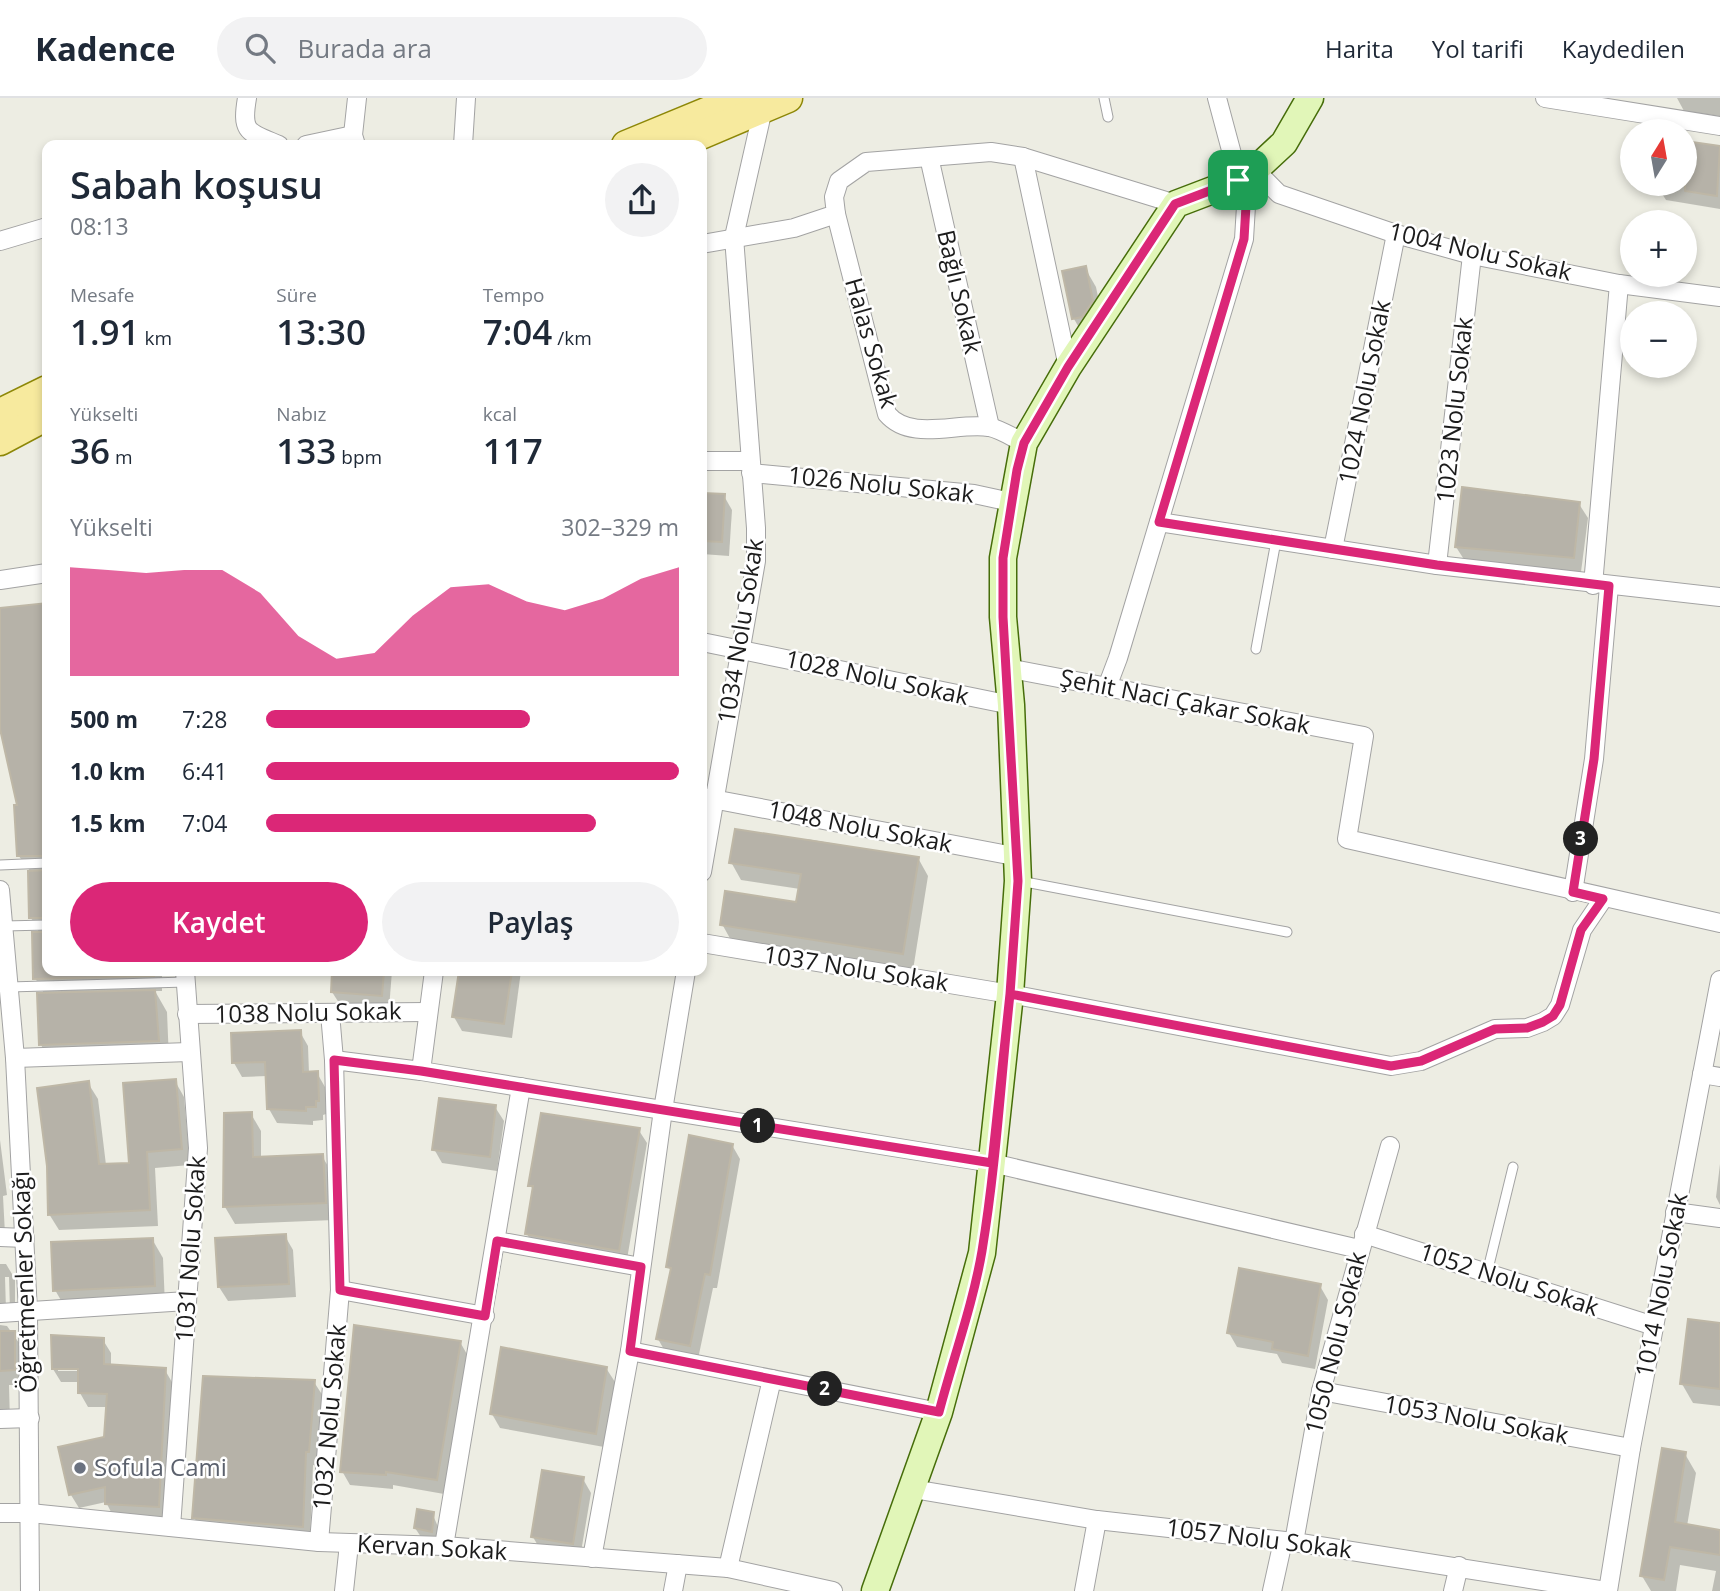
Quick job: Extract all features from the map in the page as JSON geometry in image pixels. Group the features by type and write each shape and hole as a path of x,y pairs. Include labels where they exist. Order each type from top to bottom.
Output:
{"main road":[{"path":"641,140 751,104 788,98"},
{"path":"686,140 751,104"},
{"path":"7,405 42,392"},
{"path":"0,440 42,419"}],"street":[{"path":"247,98 243,122 246,128 269,140"},
{"path":"354,140 358,98"},
{"path":"463,140 466,98"},
{"path":"1107,687 1244,239 1247,175 1217,98"},
{"path":"875,1591 939,1412 982,1253 1010,994 1019,869 1003,558 1011,502 1024,443 1068,367 1175,204 1247,175 1284,144 1310,98"},
{"path":"1545,98 1720,126"},
{"name":"1034 Nolu Sokak","path":"707,798 740,650 755,561 756,528 734,237 751,104"},
{"path":"707,243 794,228 836,214 836,189 839,181 866,162 991,152 1023,157 1175,204"},
{"name":"Bağlı Sokak","path":"929,157 990,427"},
{"path":"1023,157 1068,367"},
{"name":"1004 Nolu Sokak","path":"1247,175 1279,194 1396,234 1472,255 1619,284 1720,297"},
{"name":"Halas Sokak","path":"836,214 887,414 895,424 912,428 990,427 1024,443"},
{"path":"0,241 42,228"},
{"name":"1024 Nolu Sokak","path":"1333,549 1396,234"},
{"name":"1023 Nolu Sokak","path":"1437,565 1472,255"},
{"path":"1619,284 1601,585 1594,759 1573,892 1720,923"},
{"name":"1026 Nolu Sokak","path":"707,462 960,493 1011,502"},
{"path":"1159,522 1437,565 1720,597"},
{"path":"0,580 42,574"},
{"name":"1028 Nolu Sokak","path":"707,643 1011,705"},
{"name":"Şehit Naci Çakar Sokak","path":"1007,668 1364,736 1347,839 1573,892"},
{"name":"1048 Nolu Sokak","path":"707,798 1019,869"},
{"name":"Öğretmenler Sokağı","path":"0,890 4,926 4,967 9,987 15,1058 25,1238 30,1418 30,1591"},
{"name":"1037 Nolu Sokak","path":"707,944 1010,994 1391,1066 1421,1061 1495,1029 1527,1028 1553,1016 1560,1005 1581,930 1603,899"},
{"path":"334,1060 421,1071 432,976"},
{"path":"592,1558 630,1351 663,1110 685,976"},
{"name":"1031 Nolu Sokak","path":"171,1527 198,1148 189,1052 186,977"},
{"name":"1014 Nolu Sokak","path":"1607,1591 1631,1448 1720,980"},
{"name":"1038 Nolu Sokak","path":"187,1014 428,1012"},
{"name":"1032 Nolu Sokak","path":"319,1542 340,1290 334,1060 330,1013"},
{"path":"15,1058 189,1052"},
{"name":"1052 Nolu Sokak","path":"421,1071 992,1163 1362,1241 1487,1273 1654,1326"},
{"path":"1702,1074 1720,1077"},
{"path":"444,1546 522,1087"},
{"name":"1050 Nolu Sokak","path":"1272,1591 1289,1542 1321,1391 1390,1146"},
{"path":"1675,1212 1720,1218"},
{"path":"0,1237 25,1238"},
{"path":"497,1241 641,1267"},
{"path":"340,1290 485,1316"},
{"path":"0,1313 187,1301"},
{"path":"630,1351 939,1412"},
{"path":"728,1568 772,1379"},
{"name":"1053 Nolu Sokak","path":"1321,1391 1631,1448"},
{"path":"0,1419 30,1418"},
{"name":"1057 Nolu Sokak","path":"912,1489 1097,1520 1289,1542 1458,1566 1518,1584 1607,1591"},
{"name":"Kervan Sokak","path":"0,1513 30,1513 319,1542 444,1546 728,1568 833,1591"},
{"path":"1084,1591 1097,1520"},
{"path":"344,1591 349,1544"},
{"path":"673,1591 678,1564"},
{"path":"1453,1591 1458,1566"}],"lane":[{"path":"1104,98 1108,117"},
{"path":"1256,649 1276,541"},
{"path":"0,865 42,863"},
{"name":"1048 Nolu Sokak","path":"1019,869 1286,932"},
{"path":"4,926 42,925"},
{"path":"9,987 186,977"},
{"path":"1487,1273 1513,1167"}],"building":[{"path":"1698,143 1720,146 1717,196 1698,193"},
{"path":"1086,266 1093,301 1082,317 1072,319 1062,271"},
{"path":"1462,487 1580,502 1574,558 1455,547"},
{"path":"707,493 725,494 722,542 707,541"},
{"path":"42,604 42,856 17,856 14,805 17,805 0,729 0,608"},
{"path":"735,829 919,857 903,954 720,925 725,891 796,902 801,874 729,863"},
{"path":"42,870 42,918 29,918 28,871"},
{"path":"32,932 42,932 42,976 154,976 33,979"},
{"path":"332,976 384,976 382,996 331,992"},
{"path":"458,976 511,976 504,1024 452,1017"},
{"path":"155,990 159,1041 39,1045 37,993"},
{"path":"301,1030 303,1072 318,1071 319,1101 316,1101 316,1107 306,1107 306,1111 267,1109 265,1062 232,1063 231,1033"},
{"path":"176,1079 182,1149 147,1152 150,1210 48,1215 47,1166 37,1088 89,1081 99,1164 129,1163 123,1083"},
{"path":"439,1098 496,1105 490,1157 432,1150"},
{"path":"252,1112 253,1157 323,1154 326,1203 223,1207 224,1113"},
{"path":"541,1113 640,1128 619,1251 525,1234 533,1186 528,1186"},
{"path":"689,1135 733,1144 710,1275 705,1274 690,1346 656,1339 671,1268 666,1267"},
{"path":"286,1234 289,1284 218,1287 215,1238"},
{"path":"153,1238 155,1286 53,1291 51,1242"},
{"path":"1239,1268 1321,1284 1308,1356 1272,1349 1273,1342 1227,1333"},
{"path":"1688,1319 1720,1323 1720,1389 1680,1384"},
{"path":"354,1325 461,1341 437,1480 386,1472 386,1475 340,1472"},
{"path":"0,1331 15,1331 15,1370 0,1371"},
{"path":"51,1335 104,1338 104,1364 166,1368 159,1507 105,1504 105,1487 69,1495 58,1447 104,1437 107,1394 78,1393 78,1369 52,1369"},
{"path":"501,1347 607,1367 596,1434 490,1414"},
{"path":"203,1376 315,1380 309,1452 306,1452 303,1527 192,1518"},
{"path":"1662,1448 1686,1452 1675,1522 1720,1530 1720,1555 1670,1547 1664,1580 1640,1576"},
{"path":"542,1470 584,1477 573,1544 531,1537"},
{"path":"417,1509 434,1512 432,1532 414,1528"}],"place":[{"name":"Sofula Cami","path":"80,1468"}],"route":[{"path":"1238,180 1175,204 1068,367 1024,443 1017,470 1003,558 1003,617 1011,705 1019,857 1010,994 992,1163 421,1071 334,1060 340,1290 485,1316 497,1241 641,1267 630,1351 939,1412 982,1253 992,1163 1001,1079 1010,994 1391,1066 1421,1061 1495,1029 1527,1028 1553,1016 1560,1005 1581,930 1603,899 1573,892 1594,759 1609,586 1437,565 1159,522 1244,239 1246,206 1238,180"}]}
